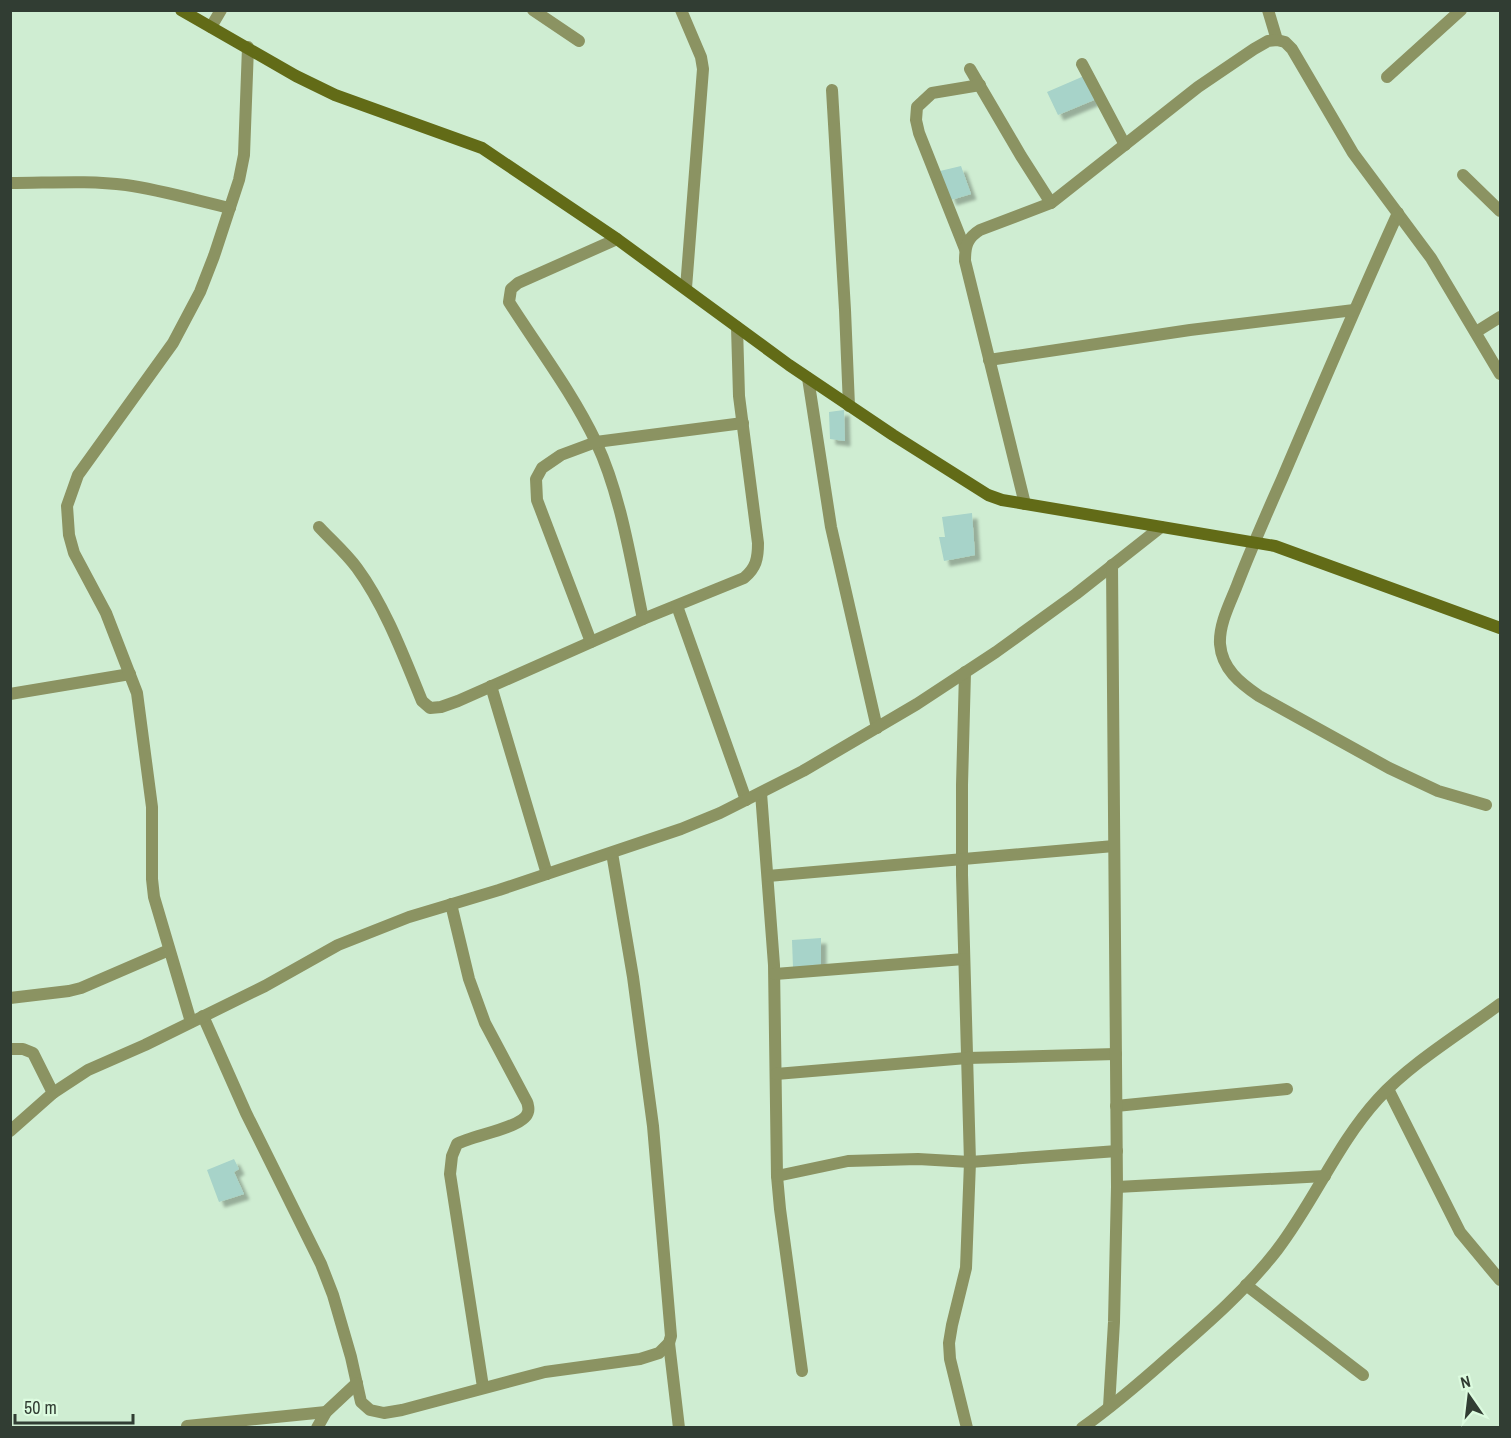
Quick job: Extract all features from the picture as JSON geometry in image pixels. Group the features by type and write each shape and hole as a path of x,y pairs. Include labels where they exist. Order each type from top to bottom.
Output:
{"street":[{"path":"181,10 296,76 335,95 482,148 617,239 808,378 975,488 1002,500 1254,541 1299,554 1500,628"},
{"path":"211,27 221,10"},
{"path":"533,10 579,41"},
{"path":"681,10 701,57 703,85 686,288"},
{"path":"1268,10 1277,40"},
{"path":"1387,77 1461,10"},
{"path":"965,249 972,235 980,230 1051,204 1198,87 1254,49 1268,41 1277,40 1285,42 1292,49 1353,153 1436,267 1500,374"},
{"path":"191,1022 154,897 152,807 140,709 130,674 106,613 74,553 67,519 67,506 78,475 153,372 188,316 200,292 239,180 244,155 248,47"},
{"path":"1082,64 1125,145"},
{"path":"970,69 1051,204"},
{"path":"980,85 932,93 917,107 916,120 919,133 965,249 965,261 1025,504"},
{"path":"832,90 849,405"},
{"path":"1463,175 1500,211"},
{"path":"10,183 85,182 125,185 230,208"},
{"path":"1398,213 1254,541 1225,615 1221,634 1223,661 1243,685 1259,696 1389,768 1438,791 1485,805"},
{"path":"617,239 518,283 511,289 509,295 510,302 567,389 596,442 618,507 643,619"},
{"path":"989,360 1190,330 1354,310"},
{"path":"1476,333 1500,317"},
{"path":"320,527 362,575 389,626 422,701 430,708 441,707 643,619 744,578 752,572 758,559 758,543 736,357 737,327"},
{"path":"808,378 831,527 877,728"},
{"path":"591,642 537,500 536,479 542,468 561,455 596,442 743,423"},
{"path":"10,1131 53,1093 88,1070 204,1016 289,973 338,945 409,917 681,829 761,793 803,771 877,728 965,672 1076,594 1161,527"},
{"path":"1110,1407 1117,1187 1113,565"},
{"path":"677,606 746,800"},
{"path":"965,672 962,860 970,1162 966,1268 949,1343 950,1359 967,1428"},
{"path":"10,694 130,674"},
{"path":"491,686 547,874"},
{"path":"761,793 775,975 777,1176 802,1371"},
{"path":"768,876 1114,846"},
{"path":"612,853 633,977 653,1126 671,1336 669,1343 679,1428"},
{"path":"451,904 469,979 481,1012 527,1102 529,1111 525,1118 516,1125 466,1138 457,1144 452,1156 450,1174 483,1387"},
{"path":"10,998 81,988 169,950"},
{"path":"775,975 964,959"},
{"path":"1082,1428 1204,1327 1246,1285 1277,1250 1354,1131 1388,1089 1500,1004"},
{"path":"204,1016 246,1113 321,1264 333,1295 361,1402 370,1410 384,1413 545,1372 640,1359 659,1353 669,1343"},
{"path":"10,1049 23,1049 33,1053 53,1093"},
{"path":"776,1074 967,1059 1116,1054"},
{"path":"1116,1106 1287,1089"},
{"path":"1388,1089 1460,1232 1500,1280"},
{"path":"777,1176 848,1161 902,1159 970,1162 1116,1151"},
{"path":"1117,1187 1325,1176"},
{"path":"1246,1285 1363,1375"},
{"path":"317,1428 326,1412 357,1383"},
{"path":"187,1426 326,1412"}],"building":[{"path":"1084,76 1094,100 1058,115 1047,92"},
{"path":"961,166 971,194 951,200 940,171"},
{"path":"844,410 845,441 830,439 829,412"},
{"path":"972,513 975,555 944,561 939,537 945,537 942,517"},
{"path":"821,938 821,964 793,968 792,940"},
{"path":"234,1159 239,1169 234,1172 244,1194 219,1202 207,1170"}]}
